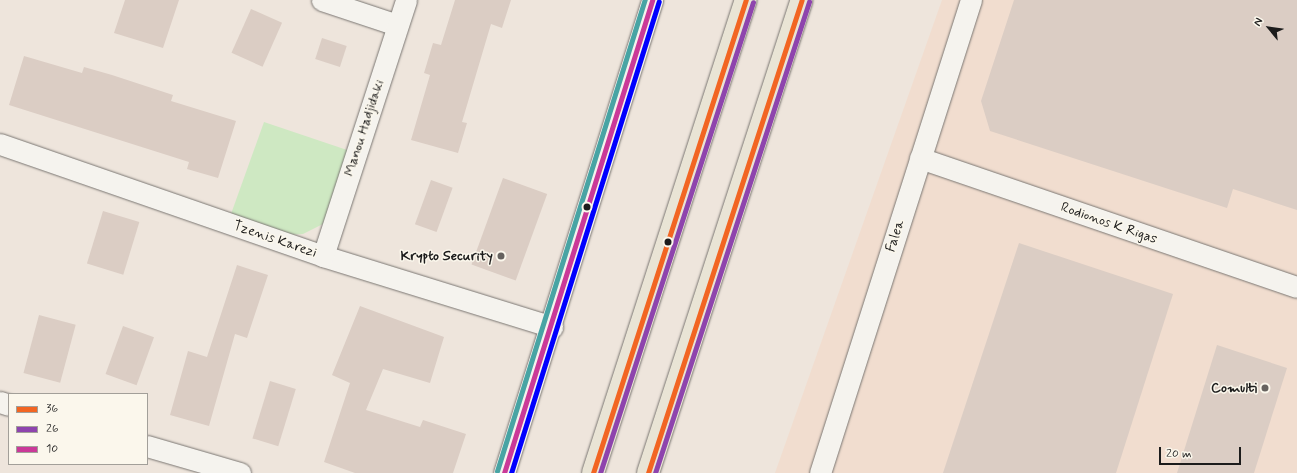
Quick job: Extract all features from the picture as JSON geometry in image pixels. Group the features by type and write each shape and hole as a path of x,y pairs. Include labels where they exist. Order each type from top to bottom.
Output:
{"highway":[{"path":"593,473 746,0"},
{"path":"648,473 802,0"}],"street":[{"path":"322,0 397,25"},
{"name":"Manou Hadjidaki","path":"323,256 406,0"},
{"path":"504,473 552,327 652,0"},
{"name":"Falea","path":"820,473 971,0"},
{"name":"Tzenis Karezi","path":"0,144 323,256 552,327"},
{"name":"Rodionos K Rigas","path":"920,158 1297,287"},
{"path":"148,446 240,473"}],"shaded area":[{"path":"942,0 1297,0 1297,473 775,473"}],"green space":[{"path":"264,122 350,151 323,224 303,234 288,235 231,214"}],"building":[{"path":"125,0 179,0 163,48 114,33"},
{"path":"455,0 511,0 502,28 491,24 462,122 467,123 458,153 411,140 430,75 424,73 433,43 441,45"},
{"path":"1014,0 1297,0 1297,210 1233,189 1227,208 990,131 981,101"},
{"path":"251,9 282,23 263,67 231,53"},
{"path":"322,38 347,46 340,67 315,59"},
{"path":"24,56 82,73 84,67 112,75 173,95 171,101 236,121 218,178 187,169 189,162 9,105"},
{"path":"503,178 547,194 516,281 472,264"},
{"path":"431,180 453,188 437,232 415,224"},
{"path":"103,211 139,222 123,275 87,264"},
{"path":"1019,243 1173,294 1116,473 943,473"},
{"path":"237,265 268,275 247,338 235,334 209,426 170,415 188,351 207,357"},
{"path":"360,306 444,337 430,383 383,369 366,410 420,427 423,420 466,434 453,473 355,473 324,462 350,383 332,375"},
{"path":"39,315 76,325 60,383 23,373"},
{"path":"123,326 154,337 137,385 106,374"},
{"path":"1217,345 1287,368 1254,473 1177,473"},
{"path":"270,381 296,389 278,446 252,438"}],"transit line":[{"path":"497,471 645,0"},
{"name":"10","path":"504,473 652,0"},
{"name":"36","path":"593,473 746,0"},
{"name":"36","path":"648,473 802,0"},
{"path":"511,473 659,2"},
{"name":"26","path":"600,473 753,2"},
{"name":"26","path":"655,473 809,2"}],"place":[{"name":"Krypto Security","path":"501,256"},
{"name":"Comulti","path":"1265,388"}]}
